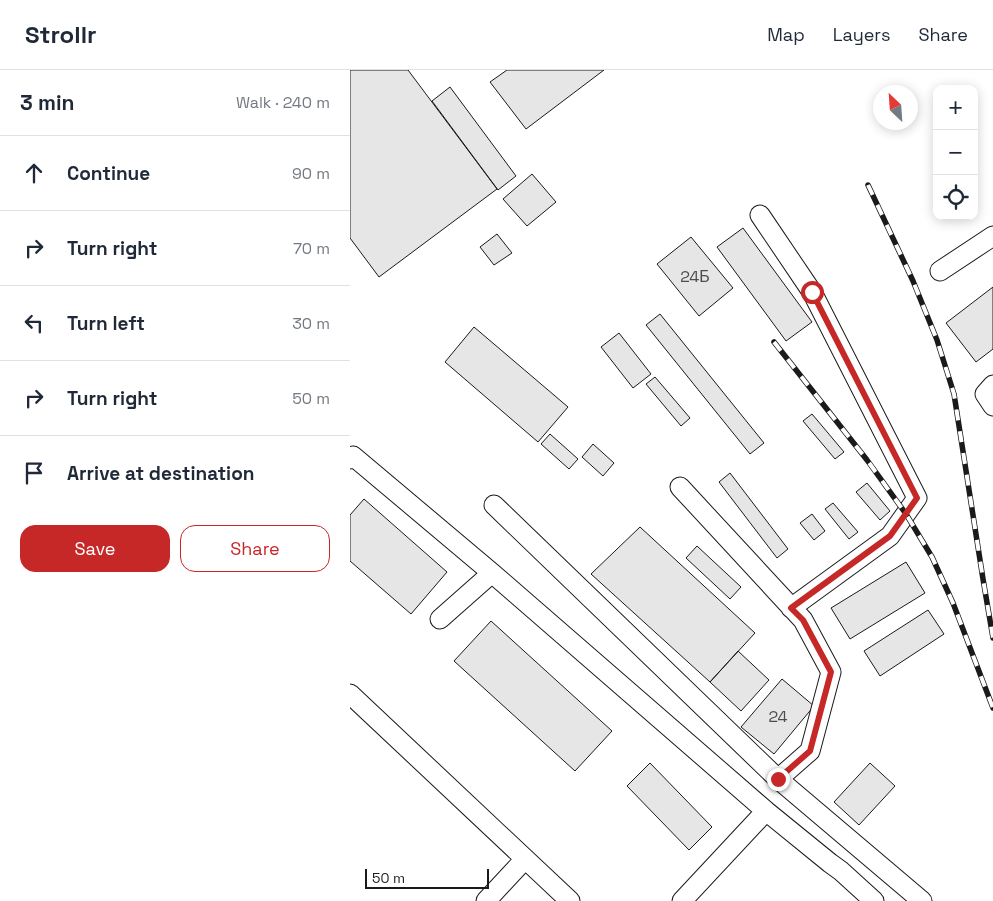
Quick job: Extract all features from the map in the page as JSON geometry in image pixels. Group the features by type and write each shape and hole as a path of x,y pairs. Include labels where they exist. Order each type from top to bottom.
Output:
{"street":[{"path":"760,215 812,292 917,498 890,536 791,608"},
{"path":"940,271 993,236"},
{"path":"993,385 985,394 993,406"},
{"path":"350,459 353,456 492,573 766,811 841,871 874,901"},
{"path":"680,487 803,620 831,672 810,751 778,779"},
{"path":"494,505 778,779 922,901"},
{"path":"440,618 492,573"},
{"path":"350,694 570,901"},
{"path":"682,901 766,811"},
{"path":"486,901 526,859"}],"building":[{"path":"350,70 408,70 497,189 379,277 350,238"},
{"path":"507,70 604,70 526,129 490,82"},
{"path":"450,87 516,176 498,190 432,101"},
{"path":"532,174 556,202 527,226 503,199"},
{"path":"743,228 812,322 786,341 717,247"},
{"path":"497,234 512,253 494,265 480,247"},
{"path":"691,237 733,288 699,316 657,264"},
{"path":"993,287 993,349 976,362 946,323"},
{"path":"660,314 764,443 750,454 646,325"},
{"path":"474,327 568,407 538,442 445,362"},
{"path":"619,333 651,374 633,388 601,347"},
{"path":"655,377 690,418 681,426 646,384"},
{"path":"812,414 844,452 835,459 803,421"},
{"path":"550,434 578,459 569,469 541,444"},
{"path":"593,444 614,463 603,476 582,457"},
{"path":"730,473 788,549 777,558 719,482"},
{"path":"867,483 890,511 880,520 856,492"},
{"path":"364,499 447,572 411,614 350,561 350,515"},
{"path":"833,503 858,532 849,539 825,509"},
{"path":"812,514 825,531 814,540 800,523"},
{"path":"640,527 755,633 710,682 591,574"},
{"path":"697,546 741,587 730,599 686,558"},
{"path":"906,562 925,593 850,639 831,608"},
{"path":"928,610 944,634 880,676 864,651"},
{"path":"491,621 612,731 575,771 454,661"},
{"path":"738,651 769,680 741,711 710,682"},
{"path":"782,679 814,706 774,754 741,727"},
{"path":"650,763 712,827 689,850 627,786"},
{"path":"870,763 895,786 859,825 834,802"}],"railway":[{"path":"868,185 913,281 937,340 954,394 993,638"},
{"path":"774,342 867,460 906,514 932,557 953,603 993,708"}],"route":[{"path":"778,779 810,751 831,672 803,620 791,608 890,536 917,498 812,292"}]}
